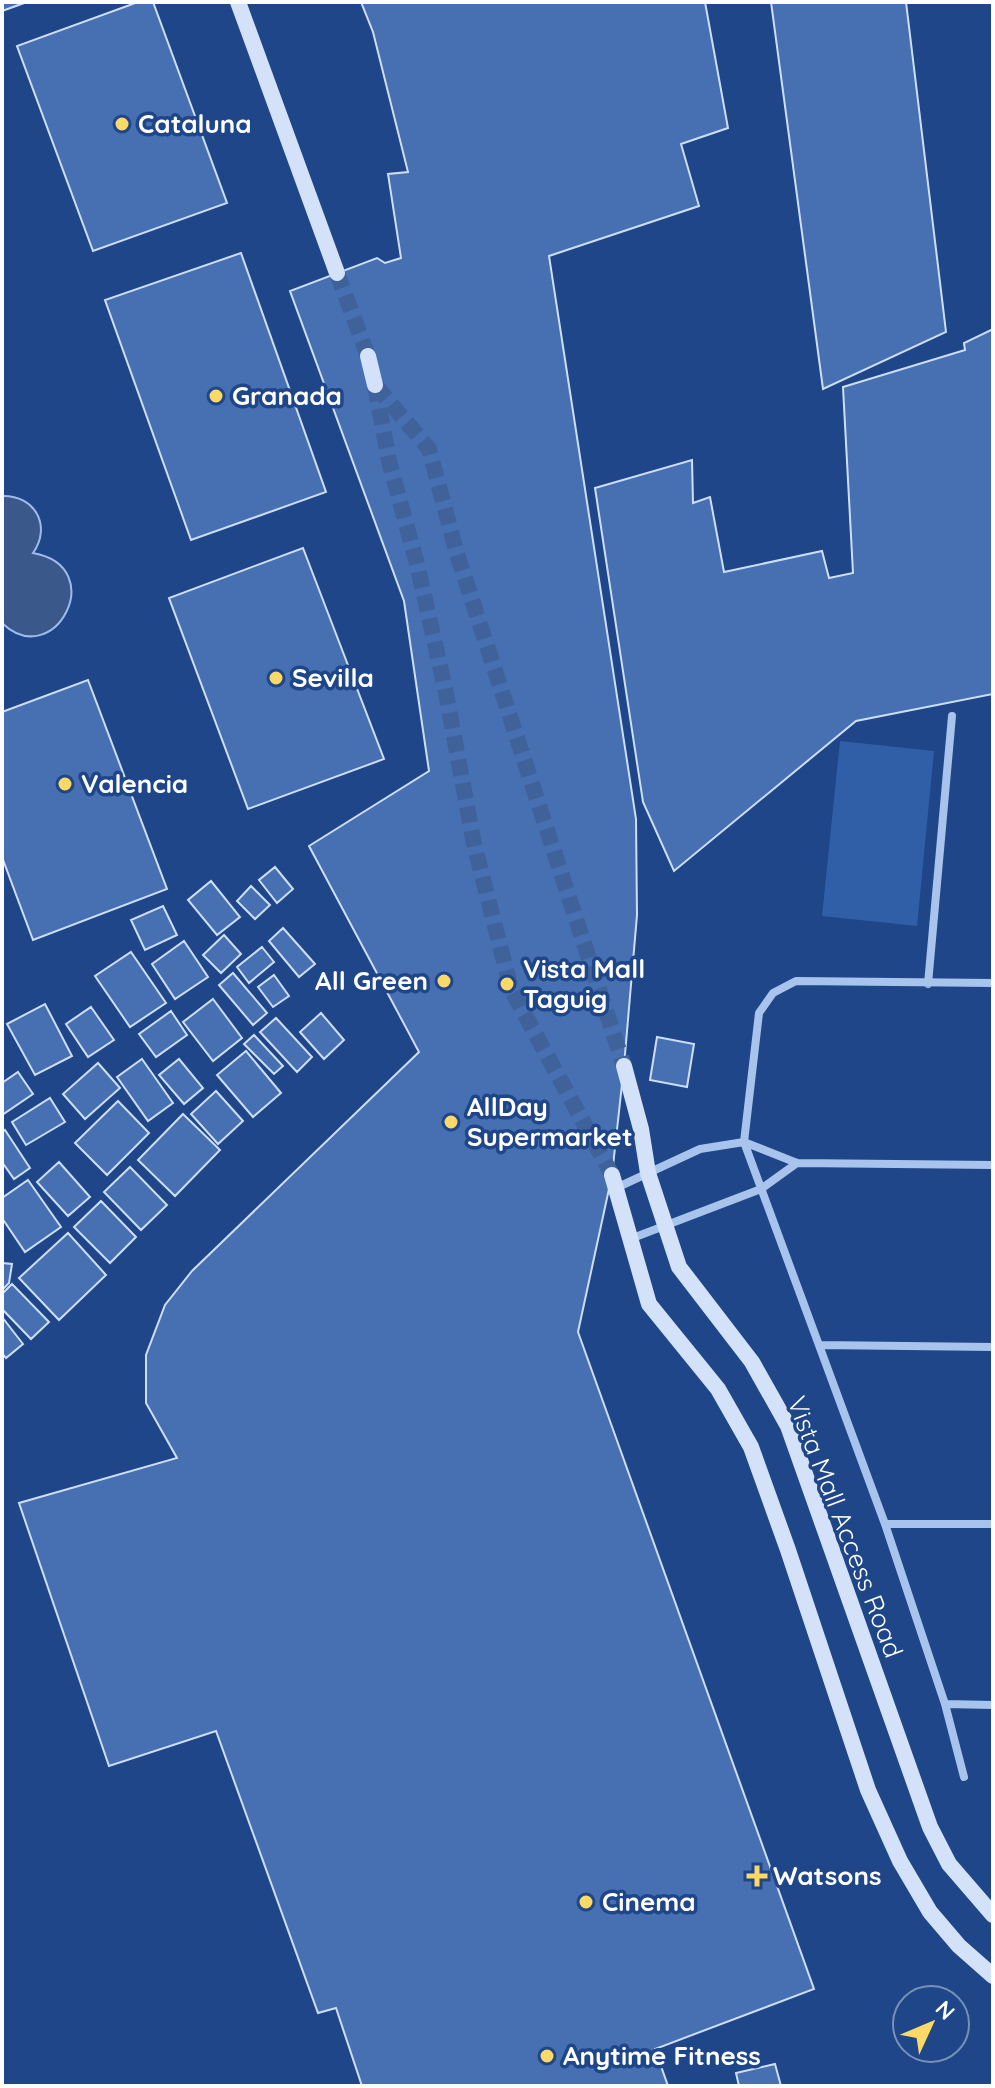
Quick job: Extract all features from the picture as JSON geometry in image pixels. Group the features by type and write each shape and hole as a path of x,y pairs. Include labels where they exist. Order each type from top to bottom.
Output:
{"street":[{"path":"238,2 337,273"},
{"path":"368,356 375,385"},
{"path":"928,984 952,716"},
{"path":"964,1777 945,1704 885,1524 744,1142 759,1013 773,993 796,981 993,983"},
{"name":"Vista Mall Access Road","path":"624,1066 641,1129 648,1173 679,1267 752,1362 788,1426 930,1827 949,1864 993,1915"},
{"path":"993,1165 797,1163 744,1142 700,1149 648,1173 614,1182 649,1304 718,1389 751,1447 868,1790 900,1861 930,1912 959,1946 993,1976"},
{"path":"629,1240 761,1189 797,1163"},
{"path":"819,1345 993,1347"},
{"path":"885,1524 993,1524"},
{"path":"945,1704 993,1705"}],"shaded area":[{"path":"2,496 14,497 31,506 37,514 41,533 33,553 56,562 68,577 71,594 66,612 55,627 40,635 21,635 2,623"},
{"path":"840,741 934,751 917,926 822,916"}],"building":[{"path":"2,2 27,2 2,11"},
{"name":"Cataluna","path":"138,2 153,2 227,203 93,251 17,46"},
{"name":"Vista Mall Taguig","path":"361,2 705,2 728,128 681,144 699,206 549,256 636,819 637,915 612,1175 578,1332 814,1989 655,2049 668,2086 362,2086 336,2008 318,2013 216,1731 109,1766 19,1503 177,1458 146,1403 146,1355 165,1305 192,1271 419,1052 309,846 429,771 404,601 290,291 377,258 385,263 401,258 388,174 408,172 373,32"},
{"path":"771,2 906,2 946,332 823,389"},
{"name":"Granada","path":"241,253 326,492 191,540 105,300"},
{"path":"993,329 993,694 856,721 674,871 643,802 595,488 692,460 693,503 710,497 724,572 822,551 829,578 853,573 843,387 965,350 964,343"},
{"name":"Sevilla","path":"303,548 384,759 248,809 169,598"},
{"name":"Valencia","path":"88,680 167,889 33,940 2,857 2,712"},
{"path":"275,867 293,889 277,903 259,880"},
{"path":"211,881 240,917 217,935 188,900"},
{"path":"251,886 270,905 255,919 237,901"},
{"path":"163,906 177,935 145,950 131,920"},
{"path":"283,928 315,964 299,977 269,941"},
{"path":"224,935 241,954 221,973 203,955"},
{"path":"184,941 208,977 175,999 152,964"},
{"path":"262,947 274,962 249,983 237,967"},
{"path":"131,952 166,1003 130,1027 95,976"},
{"path":"233,973 267,1013 253,1025 219,985"},
{"path":"274,975 289,996 273,1007 258,987"},
{"path":"213,999 242,1038 213,1061 183,1022"},
{"path":"45,1004 72,1056 35,1075 7,1024"},
{"path":"91,1007 114,1040 88,1057 66,1024"},
{"path":"171,1011 187,1035 156,1057 139,1034"},
{"path":"321,1013 344,1040 324,1059 300,1032"},
{"path":"276,1018 312,1057 297,1072 260,1032"},
{"path":"254,1035 283,1066 274,1074 244,1044"},
{"path":"657,1037 694,1044 687,1087 650,1080"},
{"path":"246,1051 281,1093 253,1117 217,1075"},
{"path":"142,1059 173,1103 148,1121 117,1077"},
{"path":"179,1059 203,1088 184,1104 159,1075"},
{"path":"98,1063 120,1088 85,1119 63,1094"},
{"path":"18,1072 33,1094 2,1115 2,1083"},
{"path":"216,1091 243,1121 218,1144 191,1114"},
{"path":"50,1098 65,1122 26,1145 12,1122"},
{"path":"118,1101 149,1133 107,1175 75,1143"},
{"path":"183,1114 220,1150 175,1196 138,1160"},
{"path":"5,1130 30,1168 14,1179 2,1162 2,1132"},
{"path":"59,1162 90,1197 68,1216 37,1182"},
{"path":"130,1167 167,1205 141,1230 104,1192"},
{"path":"28,1180 61,1227 25,1252 2,1218 2,1198"},
{"path":"101,1201 136,1237 110,1263 74,1227"},
{"path":"68,1233 106,1275 59,1320 19,1278"},
{"path":"2,1263 12,1264 9,1283 2,1290"},
{"path":"12,1284 49,1322 31,1339 2,1309 2,1294"},
{"path":"2,1317 23,1344 6,1358 2,1353"},
{"path":"775,2064 781,2086 739,2086 736,2073"}],"tunnel":[{"path":"337,273 368,356"},
{"path":"375,385 389,461 418,568 446,693 474,844 511,989 612,1175"},
{"path":"376,386 429,449 457,554 624,1066"}],"place":[{"name":"Cataluna","path":"122,124"},
{"name":"Granada","path":"216,396"},
{"name":"Sevilla","path":"276,678"},
{"name":"Valencia","path":"65,784"},
{"name":"All Green","path":"444,981"},
{"name":"Vista Mall Taguig","path":"507,984"},
{"name":"AllDay Supermarket","path":"451,1122"},
{"name":"Watsons","path":"757,1876"},
{"name":"Cinema","path":"586,1902"},
{"name":"Anytime Fitness","path":"547,2056"}]}
